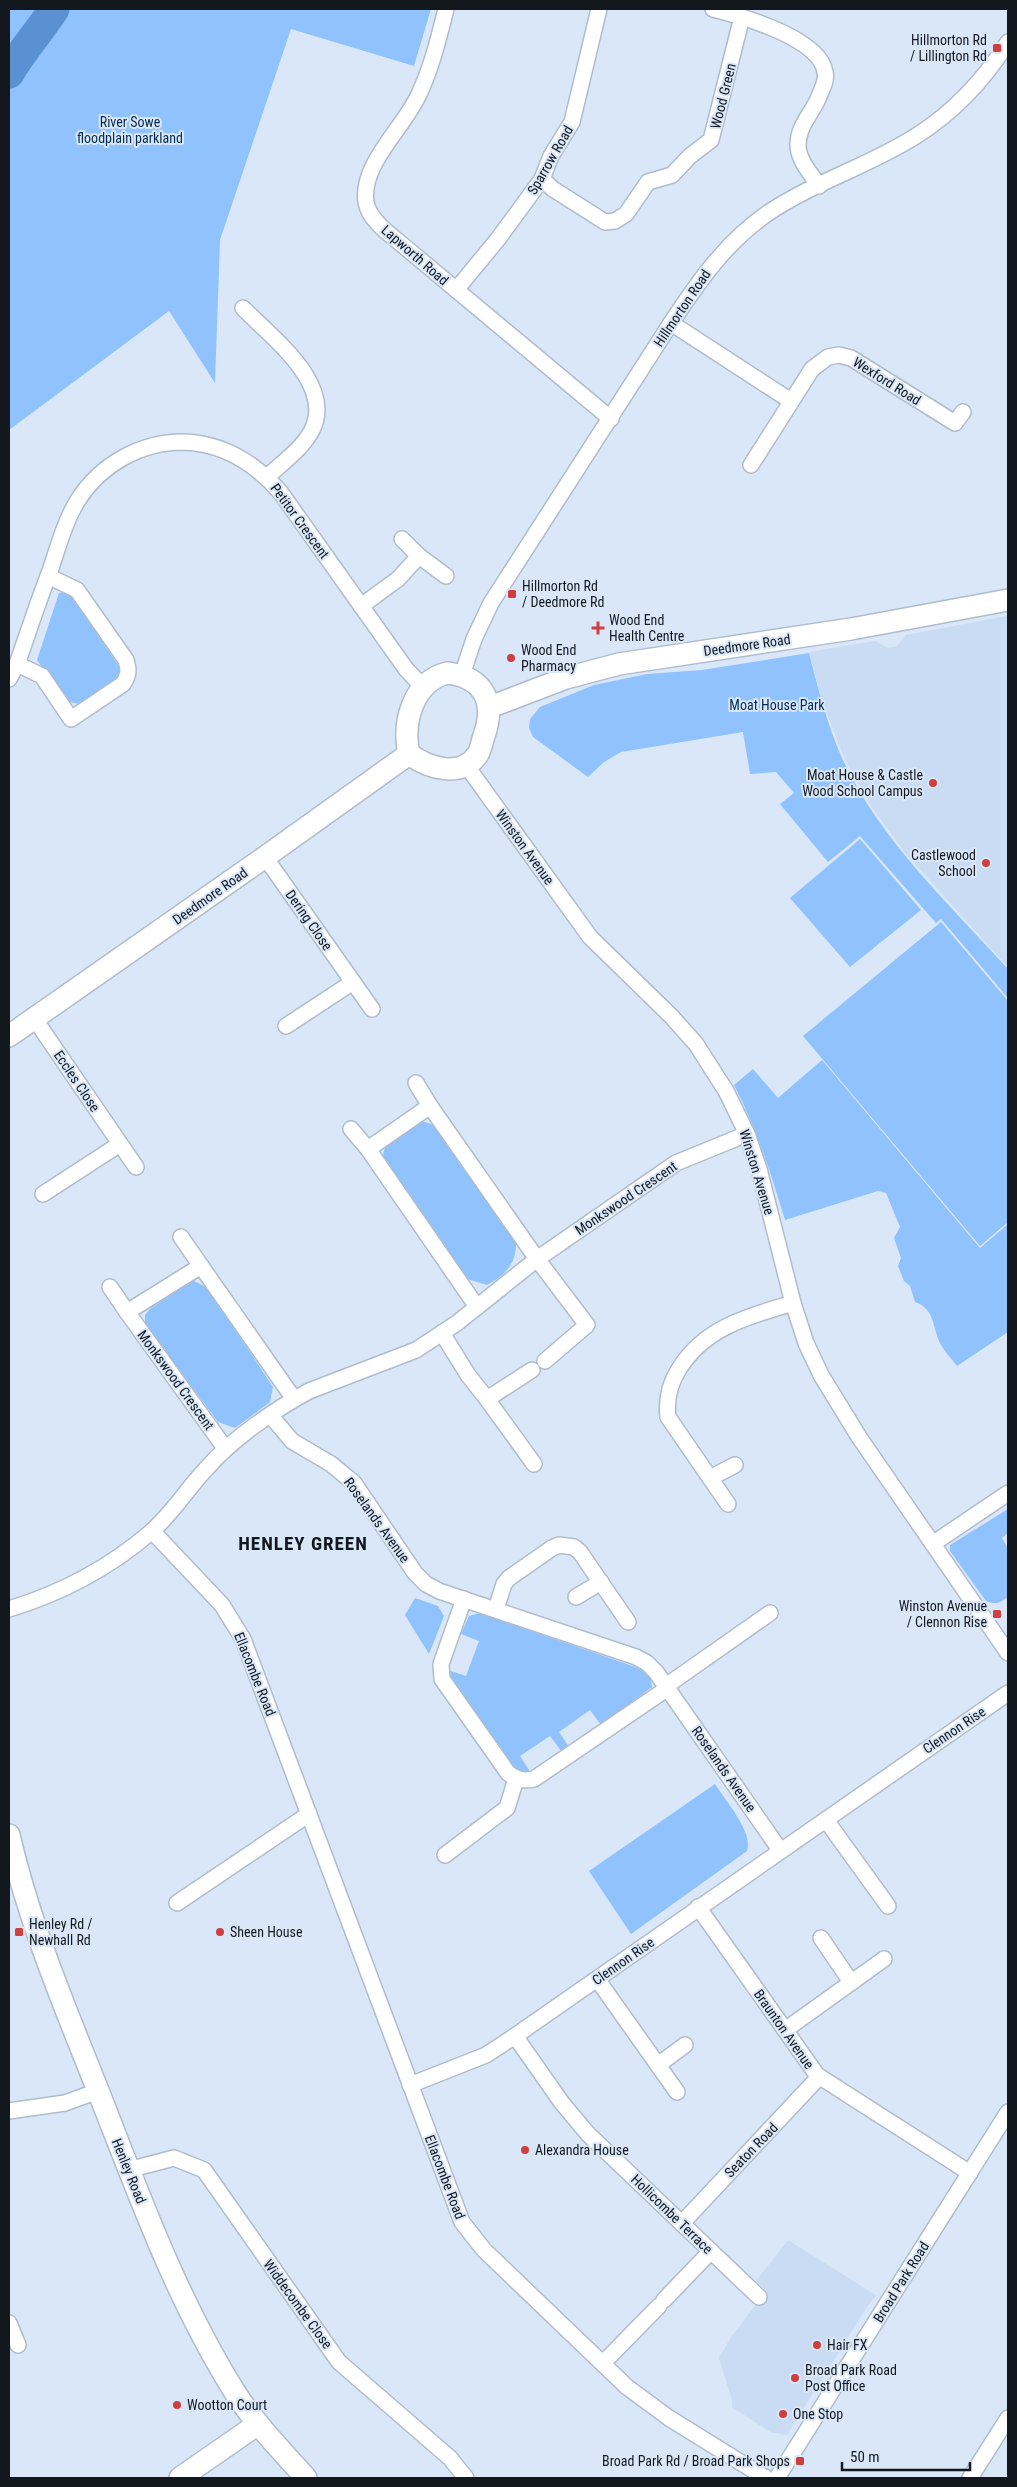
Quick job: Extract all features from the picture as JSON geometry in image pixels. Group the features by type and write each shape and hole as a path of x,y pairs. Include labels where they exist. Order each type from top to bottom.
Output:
{"street":[{"name":"Lapworth Road","path":"446,9 430,69 420,94 379,156 365,188 366,204 375,220 611,419"},
{"name":"Sparrow Road","path":"456,290 498,239 542,179 551,156 572,122 599,9"},
{"path":"712,9 753,15 811,51 822,61 826,72 825,82 817,103 806,118 799,133 798,147 802,159 818,186"},
{"name":"Wood Green","path":"542,179 553,189 605,222 615,221 626,214 648,182 672,175 690,156 711,140 753,15"},
{"name":"Hillmorton Road","path":"462,675 474,639 491,603 702,277 736,239 769,212 899,146 931,126 964,99 982,79 1008,42"},
{"path":"243,308 299,366 311,382 315,394 316,412 312,430 305,440 268,477"},
{"path":"671,323 791,401"},
{"name":"Wexford Road","path":"751,465 791,401 817,364 828,356 839,355 851,358 955,423 962,412"},
{"name":"Petitor Crescent","path":"9,678 16,664 68,521 86,489 105,470 137,451 172,442 192,442 216,447 246,461 268,477 406,669 422,686"},
{"path":"402,539 419,556 446,576"},
{"path":"361,606 398,579 419,556"},
{"path":"16,664 42,676 70,719 123,684 128,677 126,660 77,590 48,576"},
{"name":"Deedmore Road","path":"490,707 566,678 619,664 851,629 1008,600"},
{"path":"447,673 462,675 481,688 490,707 486,729 478,754 466,765 452,769 434,767 420,762 409,754 406,729 416,697 422,686 434,677 447,673"},
{"name":"Deedmore Road","path":"9,1036 266,857 409,754"},
{"name":"Winston Avenue","path":"466,765 590,937 671,1016 696,1044 726,1091 747,1134 759,1169 793,1303 806,1343 821,1375 859,1437 1008,1652"},
{"name":"Dering Close","path":"266,857 372,1009"},
{"path":"286,1026 353,982"},
{"name":"Eccles Close","path":"34,1018 136,1167"},
{"path":"416,1083 537,1259 587,1325 545,1361"},
{"path":"368,1149 430,1106"},
{"path":"352,1129 368,1149 477,1307"},
{"name":"Monkswood Crescent","path":"9,1609 60,1591 90,1576 115,1560 152,1531 225,1448 294,1399 308,1391 398,1358 442,1333 537,1259 676,1163 747,1134"},
{"path":"44,1194 120,1144"},
{"path":"181,1237 294,1399"},
{"path":"127,1312 201,1266"},
{"name":"Monkswood Crescent","path":"110,1287 225,1448"},
{"path":"728,1504 668,1417 667,1408 673,1380 690,1353 716,1331 743,1318 793,1303"},
{"path":"442,1333 468,1376 488,1399 534,1464"},
{"path":"488,1399 532,1370"},
{"name":"Roselands Avenue","path":"271,1416 292,1441 331,1464 354,1483 415,1573 426,1584 464,1599 636,1657 647,1663 667,1687 780,1850"},
{"path":"710,1478 735,1465"},
{"path":"934,1543 1008,1493"},
{"name":"Ellacombe Road","path":"152,1531 222,1605 243,1639 455,2206 472,2238 603,2363 631,2382 669,2418 766,2478"},
{"path":"496,1610 504,1584 509,1578 559,1545 574,1547 580,1552 628,1622"},
{"path":"576,1597 600,1582"},
{"path":"464,1599 441,1664 442,1679 508,1773 516,1779 524,1781 534,1779 770,1613"},
{"name":"Clennon Rise","path":"410,2085 486,2055 515,2036 1008,1693"},
{"path":"445,1855 507,1808 516,1779"},
{"path":"178,1903 309,1814"},
{"path":"826,1820 888,1906"},
{"name":"Henley Road","path":"9,1835 21,1887 128,2170 155,2236 203,2336 237,2395 258,2424 306,2478"},
{"name":"Braunton Avenue","path":"698,1907 819,2077 970,2173"},
{"path":"821,1938 852,1982"},
{"path":"785,2030 884,1959"},
{"path":"597,1978 677,2092"},
{"name":"Hollicombe Terrace","path":"515,2036 573,2117 758,2297"},
{"path":"658,2065 685,2046"},
{"name":"Seaton Road","path":"682,2223 819,2077"},
{"path":"9,2111 65,2103 98,2090"},
{"name":"Broad Park Road","path":"777,2478 1008,2112"},
{"name":"Widdecombe Close","path":"128,2170 174,2158 204,2170 339,2362 450,2458 466,2478"},
{"path":"603,2363 711,2251"},
{"path":"9,2323 18,2345"},
{"path":"970,2478 1008,2418"},
{"path":"180,2478 258,2424"}],"shaded area":[{"name":"Moat House & Castle Wood School Campus","path":"1006,616 1008,618 1008,967 906,854 871,806 845,759 823,704 809,652 875,641 888,648 897,646 906,635"},
{"path":"788,2240 877,2296 871,2301 787,2435 770,2432 732,2407 732,2400 719,2358 731,2337 767,2291 756,2281"}],"green space":[{"name":"River Sowe floodplain parkland","path":"9,9 431,9 414,66 291,29 220,240 215,383 169,311 9,430"},
{"path":"64,592 72,596 120,668 115,681 110,686 79,704 66,701 37,660 59,593"},
{"name":"Moat House Park","path":"809,653 832,732 857,788 875,816 917,870 1008,969 1008,998 941,919 936,923 860,836 828,862 780,804 794,793 776,772 750,774 743,732 621,752 604,762 588,777 533,737 529,728 530,719 540,707 594,685 647,674 702,670"},
{"path":"860,839 921,910 850,967 790,898"},
{"path":"941,922 1008,1001 1008,1222 980,1246 803,1036"},
{"path":"822,1060 980,1248 1008,1224 1008,1332 957,1366 940,1343 930,1314 915,1302 910,1286 904,1281 898,1266 901,1258 894,1238 900,1227 886,1193 878,1191 785,1220 762,1151 734,1085 753,1069 778,1098"},
{"path":"419,1120 434,1125 516,1243 512,1263 504,1273 487,1285 467,1279 383,1158 384,1151 391,1140 401,1131"},
{"path":"192,1280 208,1288 273,1387 270,1402 235,1428 218,1422 145,1324 145,1315 150,1309"},
{"path":"1008,1509 1008,1533 1002,1538 1008,1548 1008,1597 1000,1602 993,1603 986,1601 950,1551 950,1545"},
{"path":"415,1598 438,1606 444,1616 429,1654 405,1615"},
{"path":"480,1613 641,1669 650,1675 652,1687 601,1725 590,1710 559,1732 569,1747 562,1752 550,1736 520,1756 531,1773 516,1773 447,1678 448,1670 466,1676 479,1641 461,1634 469,1616"},
{"path":"715,1784 743,1826 748,1844 747,1851 631,1934 589,1871"}],"waterway":[{"path":"9,73 54,9"}],"place":[{"name":"Hillmorton Rd / Lillington Rd","path":"997,48"},
{"name":"Hillmorton Rd / Deedmore Rd","path":"512,594"},
{"name":"Wood End Health Centre","path":"598,628"},
{"name":"Wood End Pharmacy","path":"511,658"},
{"name":"Moat House & Castle Wood School Campus","path":"933,783"},
{"name":"Castlewood School","path":"986,863"},
{"name":"Winston Avenue / Clennon Rise","path":"997,1614"},
{"name":"Henley Rd / Newhall Rd","path":"19,1932"},
{"name":"Sheen House","path":"220,1932"},
{"name":"Alexandra House","path":"525,2150"},
{"name":"Hair FX","path":"817,2345"},
{"name":"Broad Park Road Post Office","path":"795,2378"},
{"name":"Wootton Court","path":"177,2405"},
{"name":"One Stop","path":"783,2414"},
{"name":"Broad Park Rd / Broad Park Shops","path":"800,2461"}],"district":[{"name":"HENLEY GREEN","path":"303,1543"}]}
